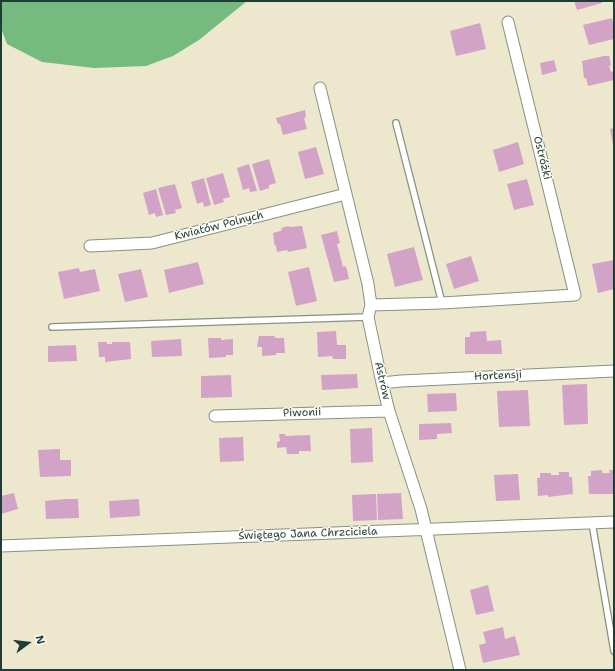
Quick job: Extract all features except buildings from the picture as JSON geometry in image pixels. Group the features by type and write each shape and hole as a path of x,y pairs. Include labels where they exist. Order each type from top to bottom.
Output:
{"street":[{"name":"Ostróżki","path":"442,303 575,295 508,22"},
{"name":"Astrów","path":"320,88 368,284 371,305 368,317 382,383 389,411 421,509 460,670"},
{"name":"Kwiatów Polnych","path":"90,246 152,243 346,194"},
{"path":"371,305 442,303"},
{"name":"Hortensji","path":"382,383 614,371"},
{"name":"Piwonii","path":"215,416 389,411"},
{"name":"Świętego Jana Chrzciciela","path":"1,546 614,522"}],"lane":[{"path":"396,123 442,303"},
{"path":"52,327 368,317"},
{"path":"592,523 614,651"}],"green space":[{"path":"1,1 247,1 199,40 173,56 146,66 94,68 42,62 7,44 1,28"}]}
